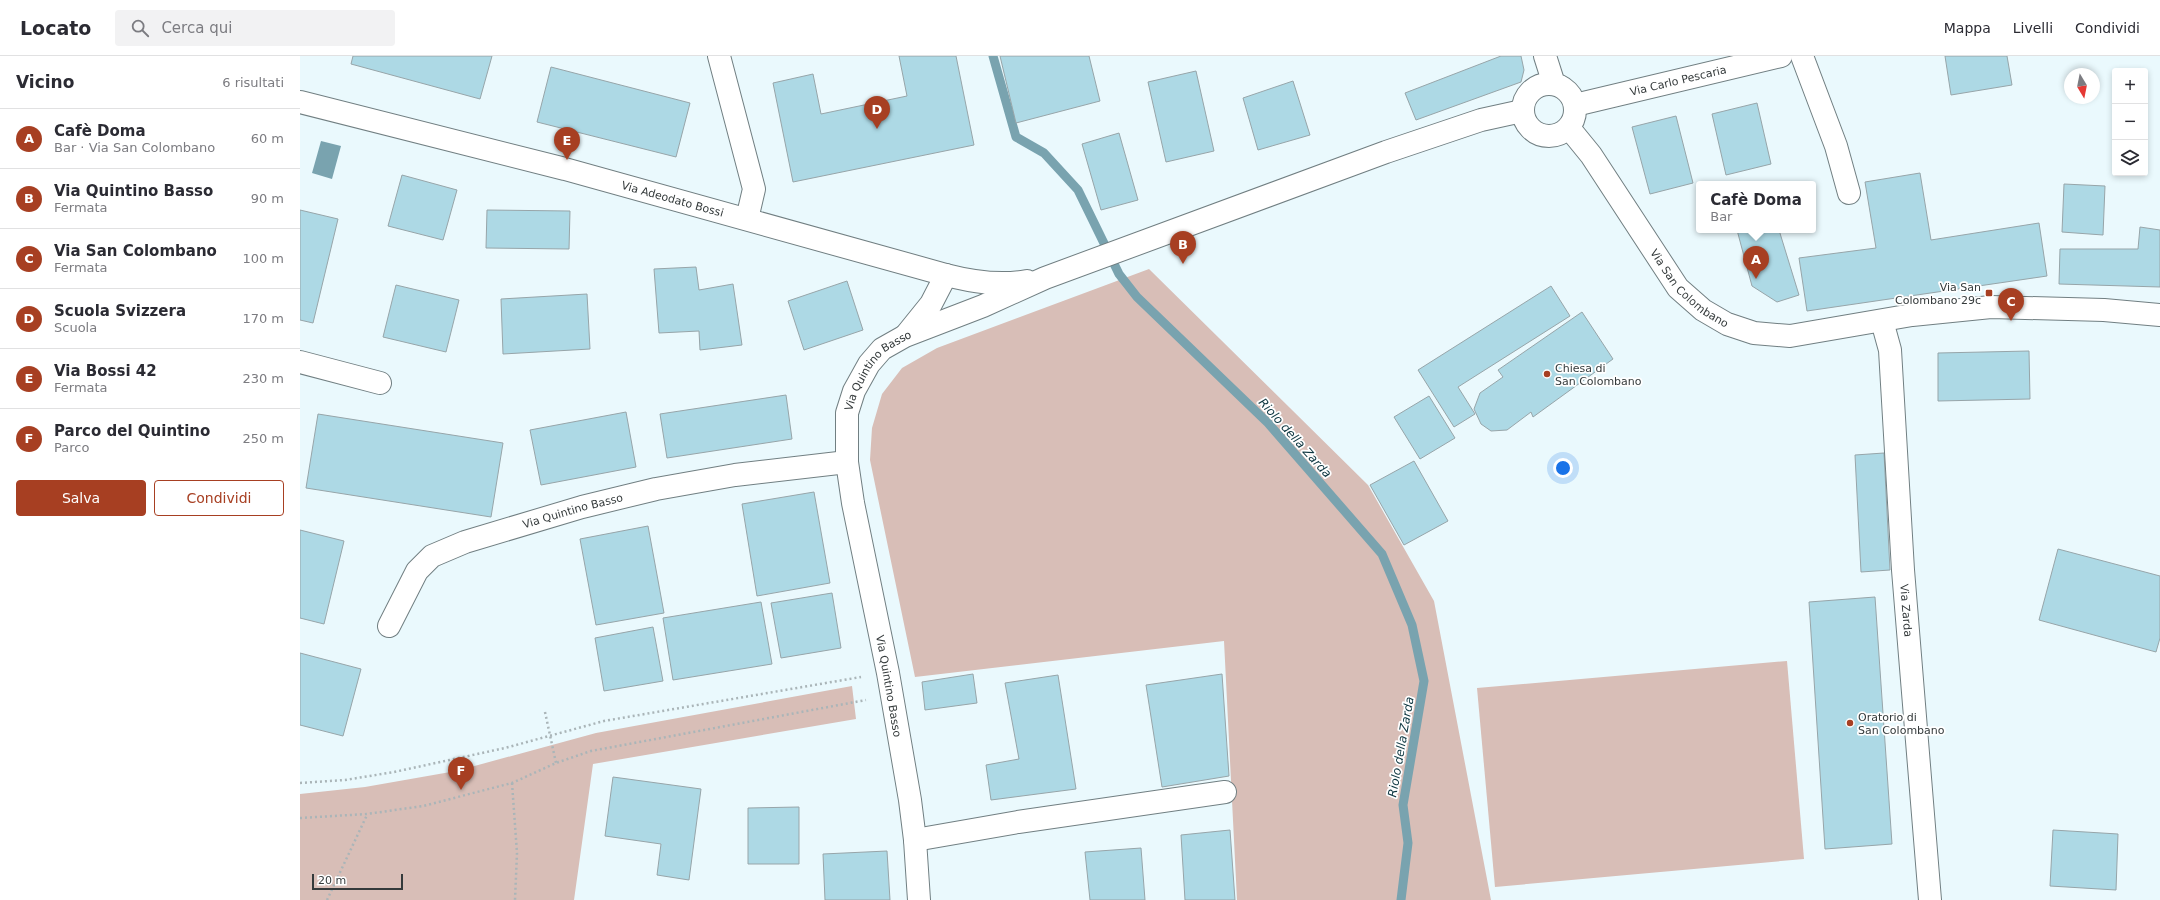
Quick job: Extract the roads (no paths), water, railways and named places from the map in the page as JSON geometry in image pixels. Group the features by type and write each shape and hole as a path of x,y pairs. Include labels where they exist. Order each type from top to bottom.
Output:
{"street":[{"path":"719,56 754,189 747,219"},
{"path":"1545,56 1552,78 1551,83"},
{"name":"Via Carlo Pescaria","path":"1575,104 1781,56"},
{"path":"1802,56 1836,146 1849,193"},
{"path":"1551,83 1567,90 1575,104 1575,117 1569,128 1555,136 1539,136 1526,126 1522,111 1525,96 1537,86 1551,83"},
{"name":"Via Adeodato Bossi","path":"300,102 565,169 975,282 1009,284 1046,278"},
{"name":"Via Quintino Basso","path":"919,900 915,840 888,673 853,503 847,462 847,413 854,391 870,364 882,349 905,336 976,309 1046,278 1386,152 1481,120 1522,111"},
{"name":"Via San Colombano","path":"1569,128 1590,155 1678,288 1703,310 1726,324 1754,333 1790,336 1912,315 1991,307 2082,309 2160,315"},
{"path":"905,336 931,304 946,275"},
{"name":"Via Zarda","path":"1882,321 1890,350 1903,570 1930,900"},
{"path":"300,362 380,383"},
{"name":"Via Quintino Basso","path":"389,626 417,571 432,556 465,542 582,507 656,489 735,475 847,462"},
{"path":"915,840 1018,822 1225,792"}],"water":[{"path":"321,141 341,146 332,179 312,173"}],"waterway":[{"name":"Riolo della Zarda","path":"993,56 1016,137 1044,153 1078,190 1119,274 1137,297 1268,423 1382,554 1412,625 1424,681 1403,805 1408,843 1401,900"}],"place":[{"name":"Scuola Svizzera","path":"877,129"},
{"name":"Via Bossi 42","path":"567,160"},
{"name":"Via Quintino Basso","path":"1183,264"},
{"name":"Cafè Doma","path":"1756,279"},
{"name":"Via San Colombano 29c","path":"1989,293"},
{"name":"Via San Colombano","path":"2011,321"},
{"name":"Chiesa di San Colombano","path":"1547,374"},
{"name":"Oratorio di San Colombano","path":"1850,723"},
{"name":"Parco del Quintino","path":"461,790"}]}
